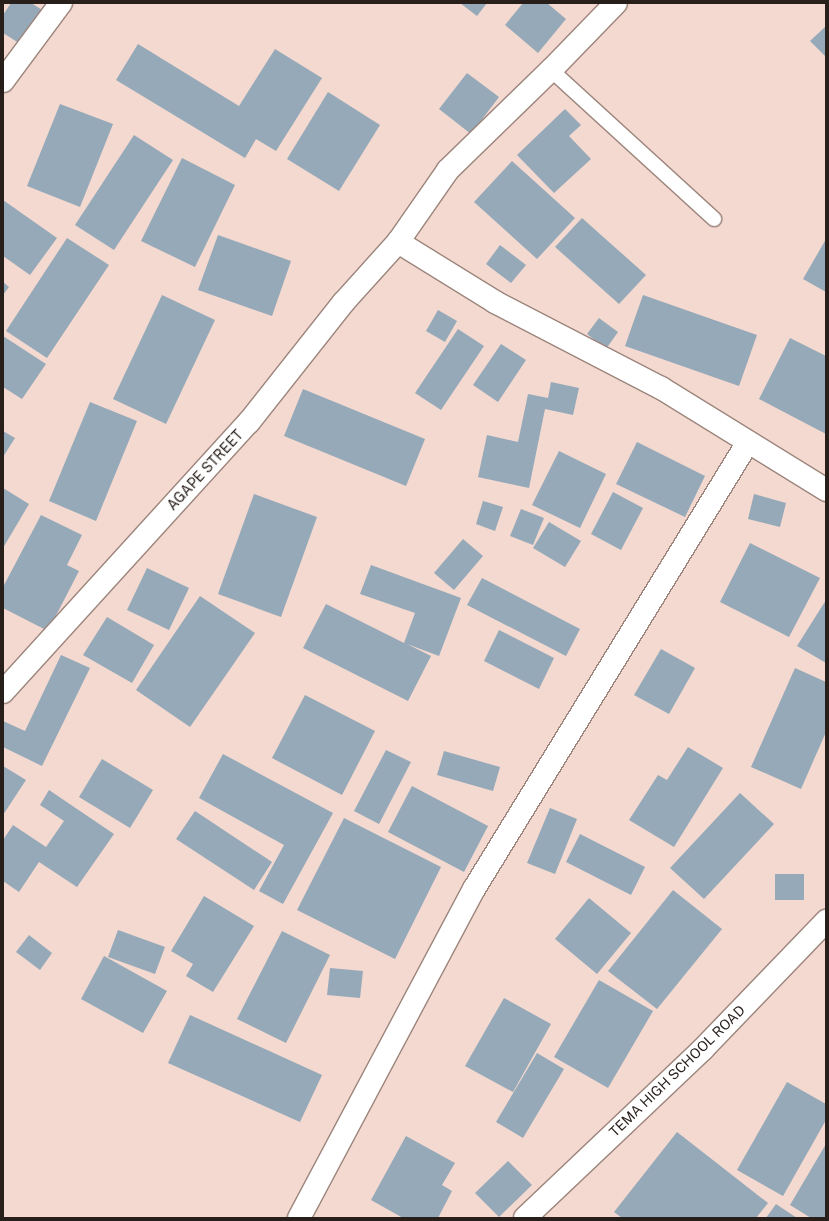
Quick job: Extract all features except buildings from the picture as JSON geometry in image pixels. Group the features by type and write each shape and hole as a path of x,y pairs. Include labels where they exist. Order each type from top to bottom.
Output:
{"street":[{"path":"3,81 61,3"},
{"name":"AGAPE STREET","path":"3,692 249,422 343,303 398,242 448,170 552,70 616,3"},
{"path":"398,242 495,302 661,388 826,490"},
{"path":"299,1218 474,889 748,442"},
{"name":"TEMA HIGH SCHOOL ROAD","path":"525,1218 703,1049 826,921"}],"lane":[{"path":"552,70 714,219"}]}
